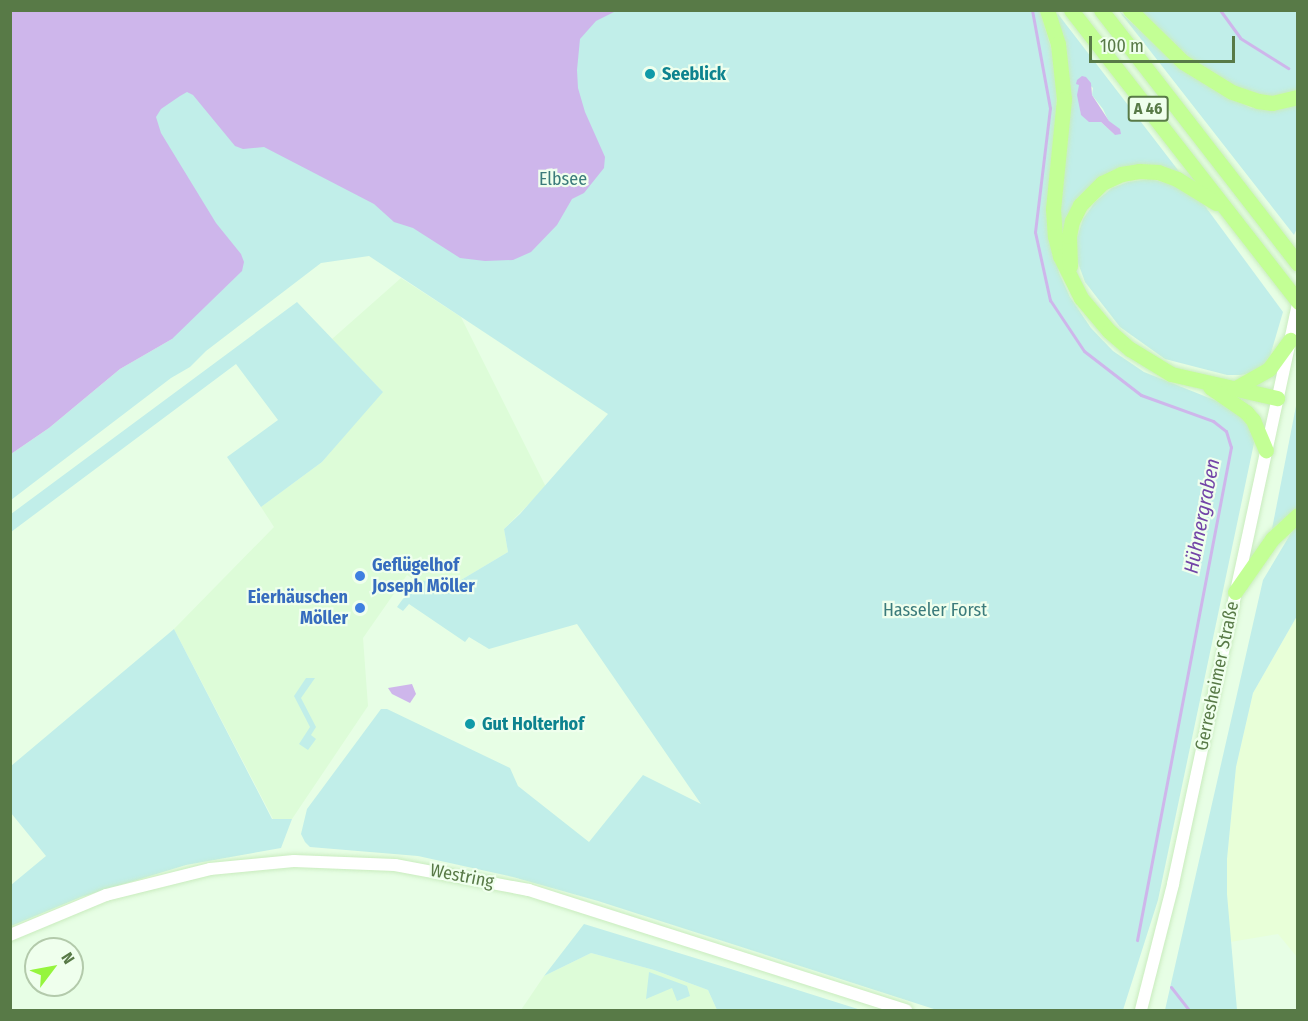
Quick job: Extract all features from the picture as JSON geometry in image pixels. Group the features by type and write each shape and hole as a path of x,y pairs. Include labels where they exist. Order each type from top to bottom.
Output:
{"highway":[{"path":"1047,10 1058,44 1064,99 1054,218 1060,256 1073,284 1093,313 1130,349 1171,374 1277,398"},
{"name":"A 46","path":"1071,10 1298,303"},
{"name":"A 46","path":"1101,10 1298,264"},
{"path":"1131,10 1183,62 1224,88 1258,101 1272,103 1298,97"},
{"path":"1073,284 1068,253 1072,221 1080,205 1102,183 1120,174 1139,171 1158,172 1177,179 1224,207"},
{"path":"1234,389 1269,369 1290,340"},
{"path":"1203,382 1246,412 1253,420 1266,450"},
{"path":"1235,592 1272,539 1298,515"}],"main road":[{"name":"Gerresheimer Straße","path":"1141,1011 1170,895 1298,303"},
{"name":"Westring","path":"10,935 106,896 210,869 294,861 385,864 438,871 529,890 906,1011"}],"shaded area":[{"name":"Elbsee","path":"11,10 616,11 596,21 580,39 577,70 578,88 585,112 605,157 604,168 584,193 572,199 557,225 531,252 513,260 485,261 460,258 413,228 394,222 374,204 264,147 243,149 235,146 193,95 187,92 161,109 156,117 161,133 216,223 241,254 244,262 242,271 172,339 120,369 49,428 11,454"},
{"path":"1082,76 1091,83 1092,95 1109,121 1120,129 1121,134 1115,135 1101,122 1089,122 1081,115 1077,95 1079,85 1076,84"},
{"path":"401,278 461,317 546,487 504,529 508,552 461,580 416,581 407,575 363,638 368,706 292,819 273,819 174,629 274,527 261,507 322,462 382,391 332,339"},
{"path":"1297,616 1297,957 1278,934 1230,942 1227,859 1236,767 1253,693"},
{"path":"412,684 416,694 410,703 392,694 388,688"},
{"path":"591,953 654,970 708,990 717,1010 521,1010 544,976"}],"green space":[{"name":"Hasseler Forst","path":"10,11 1040,11 1054,58 1057,87 1051,233 1059,273 1070,297 1091,328 1113,351 1144,372 1237,409 1253,433 1254,443 1158,900 1123,1010 937,1010 598,901 513,877 418,856 310,847 301,834 307,809 381,709 387,709 510,768 518,786 589,842 643,775 701,804 577,624 489,649 469,637 465,642 409,604 403,611 397,607 416,581 461,580 508,552 504,529 520,514 608,414 369,256 321,263 206,351 190,367 171,378 11,500 11,454 49,428 120,369 172,339"},
{"path":"1119,11 1163,52 1212,89 1251,108 1297,104 1298,226 1294,235"},
{"path":"1137,11 1297,11 1297,91 1279,96 1260,96 1244,92 1187,58"},
{"path":"1058,14 1181,174 1106,178 1065,239 1058,231 1064,141 1053,16","holes":["1082,78 1093,88 1092,95 1103,109 1115,135 1101,122 1081,115 1079,93"]},
{"path":"1150,179 1174,185 1202,202 1283,312 1270,356 1265,364 1254,372 1227,375 1165,359 1120,327 1085,282 1077,260 1076,241 1083,219 1095,202 1112,188 1128,182"},
{"path":"297,302 383,392 322,462 261,507 227,457 278,420 236,364 11,532 11,514"},
{"path":"1297,401 1297,508 1272,529"},
{"path":"1297,523 1297,616 1253,693 1236,767 1227,859 1227,894 1237,1010 1165,1010 1263,580"},
{"path":"174,629 272,819 292,819 281,848 186,865 81,897 11,926 11,885 46,856 11,813 11,766"},
{"path":"306,678 315,678 301,698 316,727 311,735 316,739 308,750 299,744 310,727 294,696"},
{"path":"584,924 861,1010 717,1010 708,990 654,970 591,953 544,976"},
{"path":"649,972 687,986 690,996 677,1001 672,988 646,999"}],"waterway":[{"name":"Hühnergraben","path":"1032,10 1050,108 1035,232 1050,300 1084,351 1141,395 1213,421 1226,431 1231,447 1137,940"},
{"path":"1220,10 1240,38 1288,68"},
{"name":"Hühnergraben","path":"1171,987 1189,1010"}],"place":[{"name":"Seeblick","path":"650,74"},
{"name":"Geflügelhof Joseph Möller","path":"360,576"},
{"name":"Eierhäuschen Möller","path":"360,608"},
{"name":"Gut Holterhof","path":"470,724"}]}
